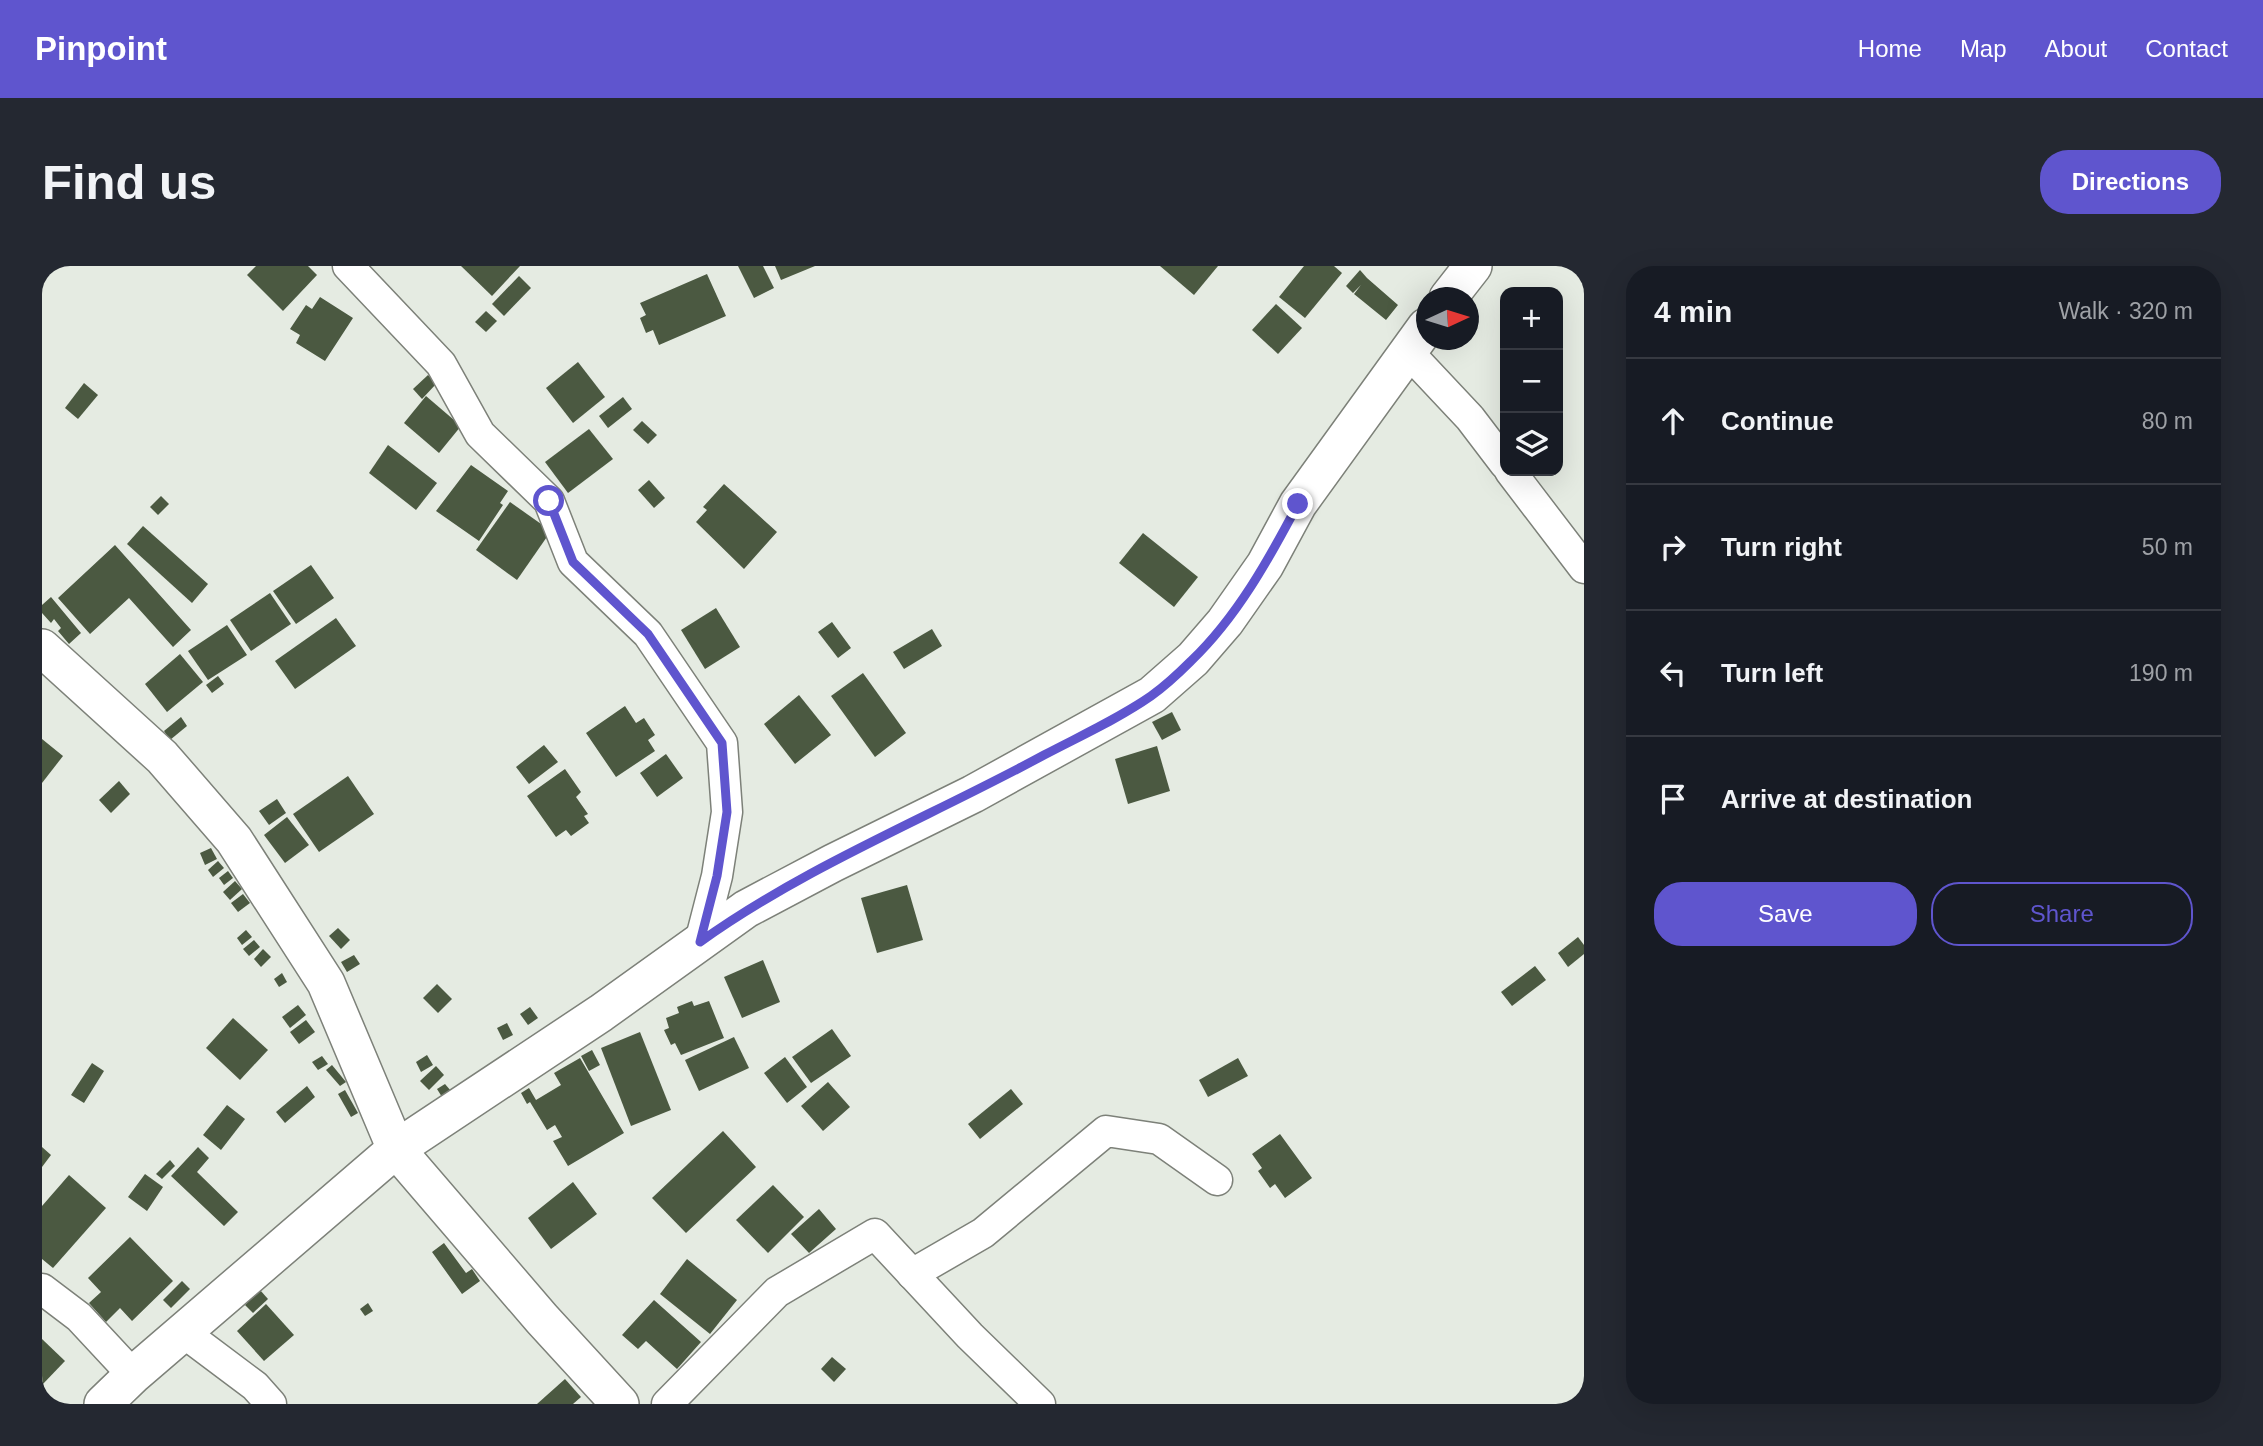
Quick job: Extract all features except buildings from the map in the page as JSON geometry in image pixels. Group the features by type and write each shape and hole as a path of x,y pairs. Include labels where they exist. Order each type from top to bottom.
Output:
{"street":[{"path":"348,266 441,364 480,434 549,501 573,562 648,634 722,743 727,812 717,876 700,942"},
{"path":"1457,287 1473,266"},
{"path":"103,1404 133,1375 396,1149 601,1013 746,909 973,794 1152,695 1193,659 1225,622 1265,565 1298,504 1416,341"},
{"path":"1424,350 1500,457"},
{"path":"1514,476 1584,568"},
{"path":"42,648 162,757 234,840 326,983 396,1149 542,1319 620,1404"},
{"path":"912,1274 983,1233 1106,1131 1158,1139 1216,1180"},
{"path":"667,1404 777,1292 875,1234 970,1336 1040,1404"},
{"path":"42,1289 79,1317 133,1375"},
{"path":"183,1332 255,1386 271,1404"}],"route":[{"path":"549,501 573,562 648,634 722,743 727,812 717,876 700,942 746,909 973,794 1152,695 1193,659 1225,622 1265,565 1298,504"}]}
